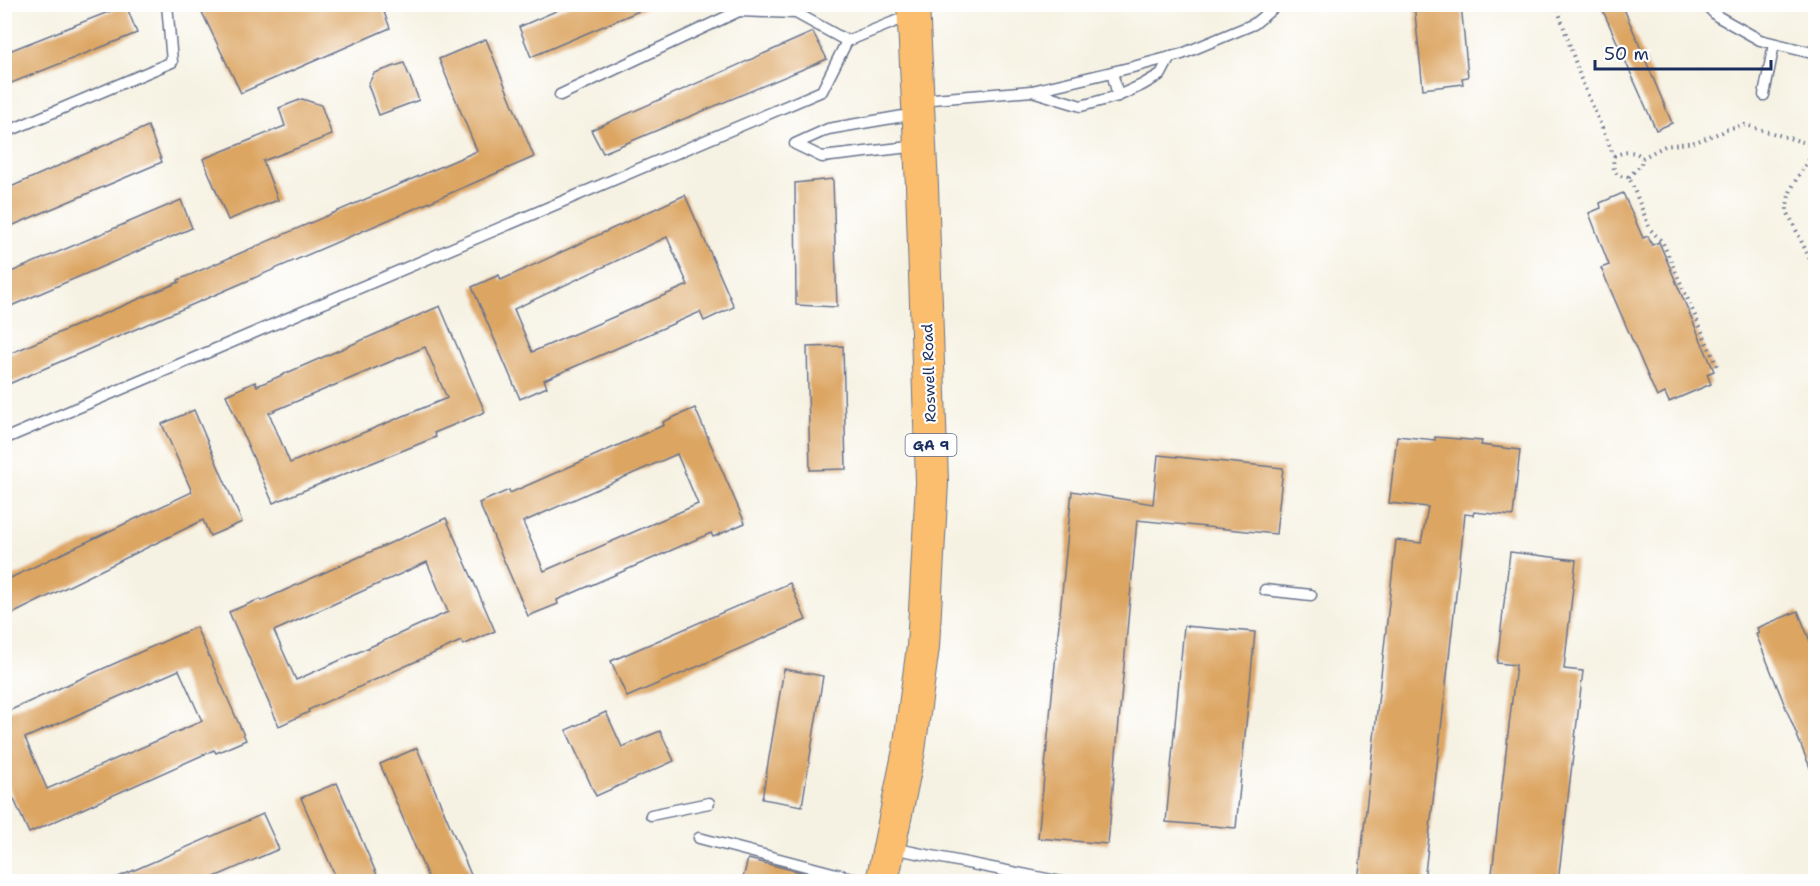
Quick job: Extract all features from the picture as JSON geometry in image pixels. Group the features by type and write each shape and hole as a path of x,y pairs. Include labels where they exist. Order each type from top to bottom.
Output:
{"main road":[{"name":"Roswell Road","path":"882,882 910,746 923,647 932,482 913,9"}],"lane":[{"path":"4,133 172,62 167,4"},
{"path":"920,146 822,157 795,144 828,129 918,107 1032,91 1170,57 1254,24 1278,4"},
{"path":"1705,4 1717,16 1760,40 1815,54"},
{"path":"560,95 738,8 796,13 847,41"},
{"path":"4,439 822,91 847,41 913,9"},
{"path":"1764,95 1774,44"},
{"path":"1032,91 1081,105 1118,96 1161,74 1170,57"},
{"path":"1112,72 1118,96"},
{"path":"1265,590 1311,595"},
{"path":"651,815 709,804"},
{"path":"699,838 867,882"},
{"path":"889,847 1062,882"}],"path":[{"path":"1556,4 1581,79 1614,156 1615,173 1629,177"},
{"path":"1642,158 1665,146 1695,142 1726,129 1745,125 1815,148 1787,201 1787,211 1815,272"},
{"path":"1614,156 1622,152 1632,152 1639,154 1642,158"},
{"path":"1629,177 1641,164 1642,158"},
{"path":"1629,177 1650,229 1663,243 1717,366"}],"building":[{"path":"198,4 381,4 390,28 241,93"},
{"path":"572,4 653,5 531,57 519,27"},
{"path":"1414,4 1461,4 1468,77 1462,78 1463,84 1423,89"},
{"path":"1600,4 1622,4 1672,123 1656,130"},
{"path":"126,5 137,33 4,86 4,53"},
{"path":"813,32 827,59 603,153 591,130"},
{"path":"486,39 534,157 4,386 4,356 477,151 439,59"},
{"path":"404,63 419,100 379,115 368,85 374,73"},
{"path":"302,99 321,105 332,135 263,161 278,200 228,220 203,159 285,126 279,108"},
{"path":"148,126 162,162 4,229 4,190"},
{"path":"833,179 837,307 796,305 795,183"},
{"path":"1623,193 1643,238 1648,236 1652,245 1659,242 1714,371 1707,374 1711,384 1669,402 1665,393 1657,397 1601,268 1609,265 1589,213 1601,208 1600,203"},
{"path":"685,195 734,307 704,321 700,312 544,380 547,387 520,399 472,287 499,275 501,280","holes":["667,237 688,285 532,352 514,309"]},
{"path":"181,200 192,228 4,309 4,275"},
{"path":"440,306 485,412 434,433 436,437 273,503 226,395 255,382 257,386","holes":["425,347 447,398 290,463 269,413"]},
{"path":"843,346 846,469 810,470 807,347"},
{"path":"695,408 745,523 713,537 711,533 557,600 558,604 528,616 479,503 509,490 510,493 664,425 663,422","holes":["677,454 698,504 544,571 523,522"]},
{"path":"194,410 242,522 210,536 203,520 4,618 4,581 192,492 162,424"},
{"path":"1397,436 1482,441 1481,445 1520,450 1513,516 1474,512 1473,515 1465,514 1424,882 1358,882 1396,540 1421,543 1428,507 1389,503"},
{"path":"1158,455 1283,468 1276,534 1137,520 1108,844 1038,838 1072,491 1153,504"},
{"path":"446,518 495,631 463,645 461,641 308,710 309,712 279,726 229,612 260,599 261,601","holes":["427,562 448,612 296,680 274,631"]},
{"path":"1510,552 1576,560 1564,669 1583,671 1558,882 1491,882 1516,665 1497,663"},
{"path":"790,583 806,620 627,697 611,661"},
{"path":"1798,611 1812,646 1815,645 1815,780 1756,634 1759,633 1757,628"},
{"path":"1184,626 1255,632 1236,828 1166,822"},
{"path":"196,627 246,740 216,753 214,750 29,833 4,777 4,713","holes":["179,670 202,721 47,789 25,738"]},
{"path":"784,669 823,676 802,806 762,799"},
{"path":"606,712 622,747 660,731 674,761 596,796 566,730"},
{"path":"417,748 474,882 430,882 380,764"},
{"path":"337,783 380,882 338,882 301,798"},
{"path":"263,814 279,849 203,882 107,882"},
{"path":"748,859 816,876 815,882 742,882"}]}
